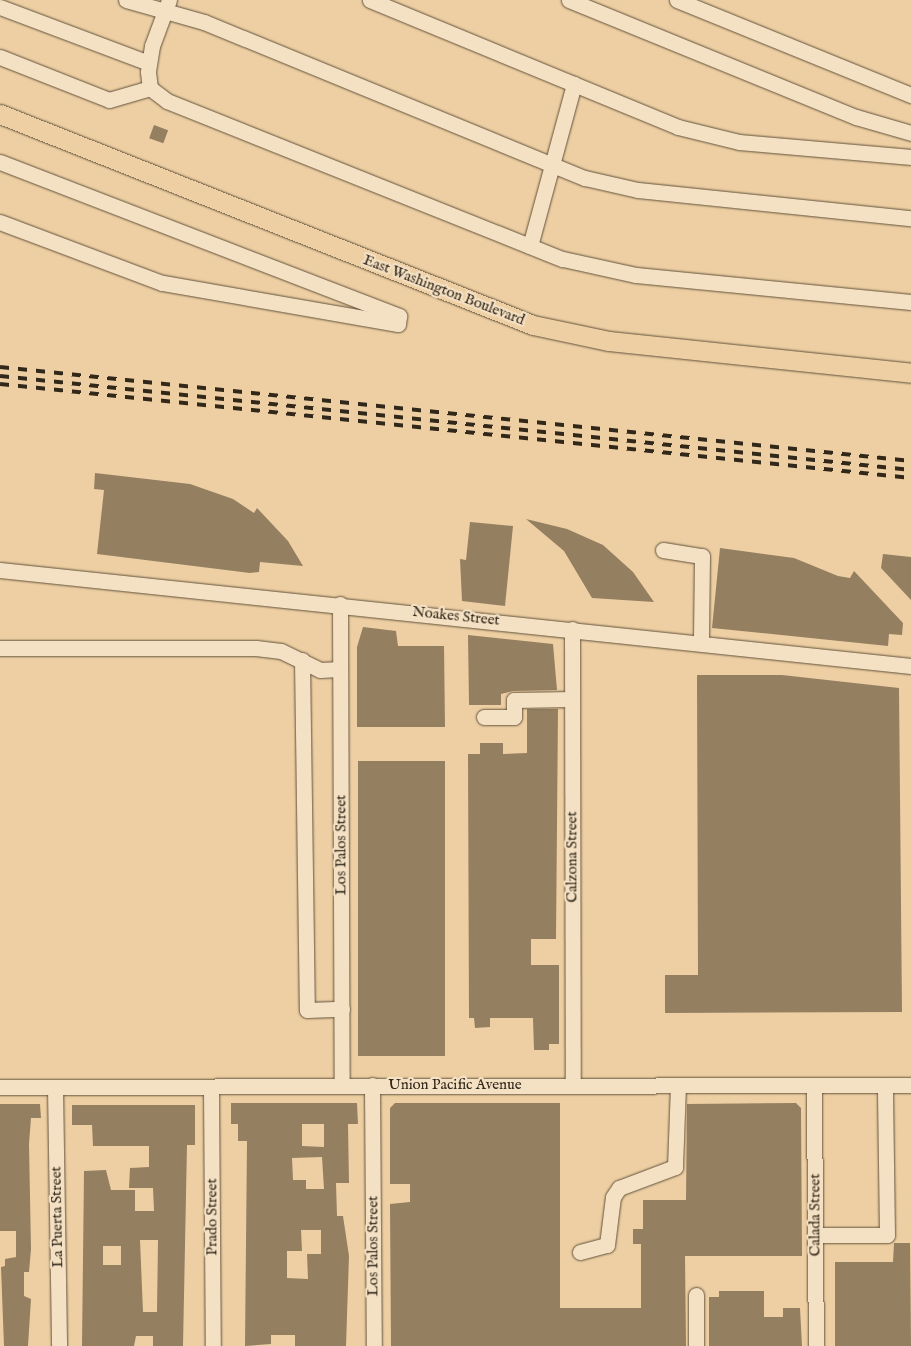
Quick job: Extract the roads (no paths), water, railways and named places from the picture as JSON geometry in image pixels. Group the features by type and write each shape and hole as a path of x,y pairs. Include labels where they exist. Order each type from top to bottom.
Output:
{"main road":[{"name":"East Washington Boulevard","path":"0,114 533,325 609,341 911,373"}],"street":[{"path":"126,0 167,6 553,165 625,188 911,218"},
{"path":"370,0 678,127 739,142 911,158"},
{"path":"569,0 856,117 911,133"},
{"path":"676,0 911,95"},
{"path":"150,88 149,63 167,6"},
{"path":"0,7 149,63"},
{"path":"0,57 109,100 150,88"},
{"path":"530,246 574,84"},
{"path":"150,88 167,101 563,259 636,274 911,302"},
{"path":"0,162 399,316 398,324 162,283 0,222"},
{"path":"663,550 702,556 701,642"},
{"name":"Noakes Street","path":"0,570 701,642 911,666"},
{"name":"Los Palos Street","path":"340,604 342,1086"},
{"name":"Calzona Street","path":"572,629 573,1085"},
{"path":"0,648 256,648 281,651 320,670 340,669"},
{"path":"302,660 307,1010 342,1009"},
{"path":"484,717 514,717 514,700 572,699"},
{"path":"580,1252 607,1245 613,1197 619,1188 675,1167 678,1085"},
{"name":"Calada Street","path":"814,1085 816,1346"},
{"path":"815,1235 887,1235 885,1085"},
{"name":"Union Pacific Avenue","path":"0,1088 911,1085"},
{"name":"Los Palos Street","path":"372,1086 374,1346"},
{"name":"La Puerta Street","path":"54,1087 59,1346"},
{"name":"Prado Street","path":"211,1087 213,1346"},
{"path":"696,1295 696,1346"}],"railway":[{"path":"0,367 911,461"},
{"path":"0,376 911,470"},
{"path":"0,384 911,478"}]}
